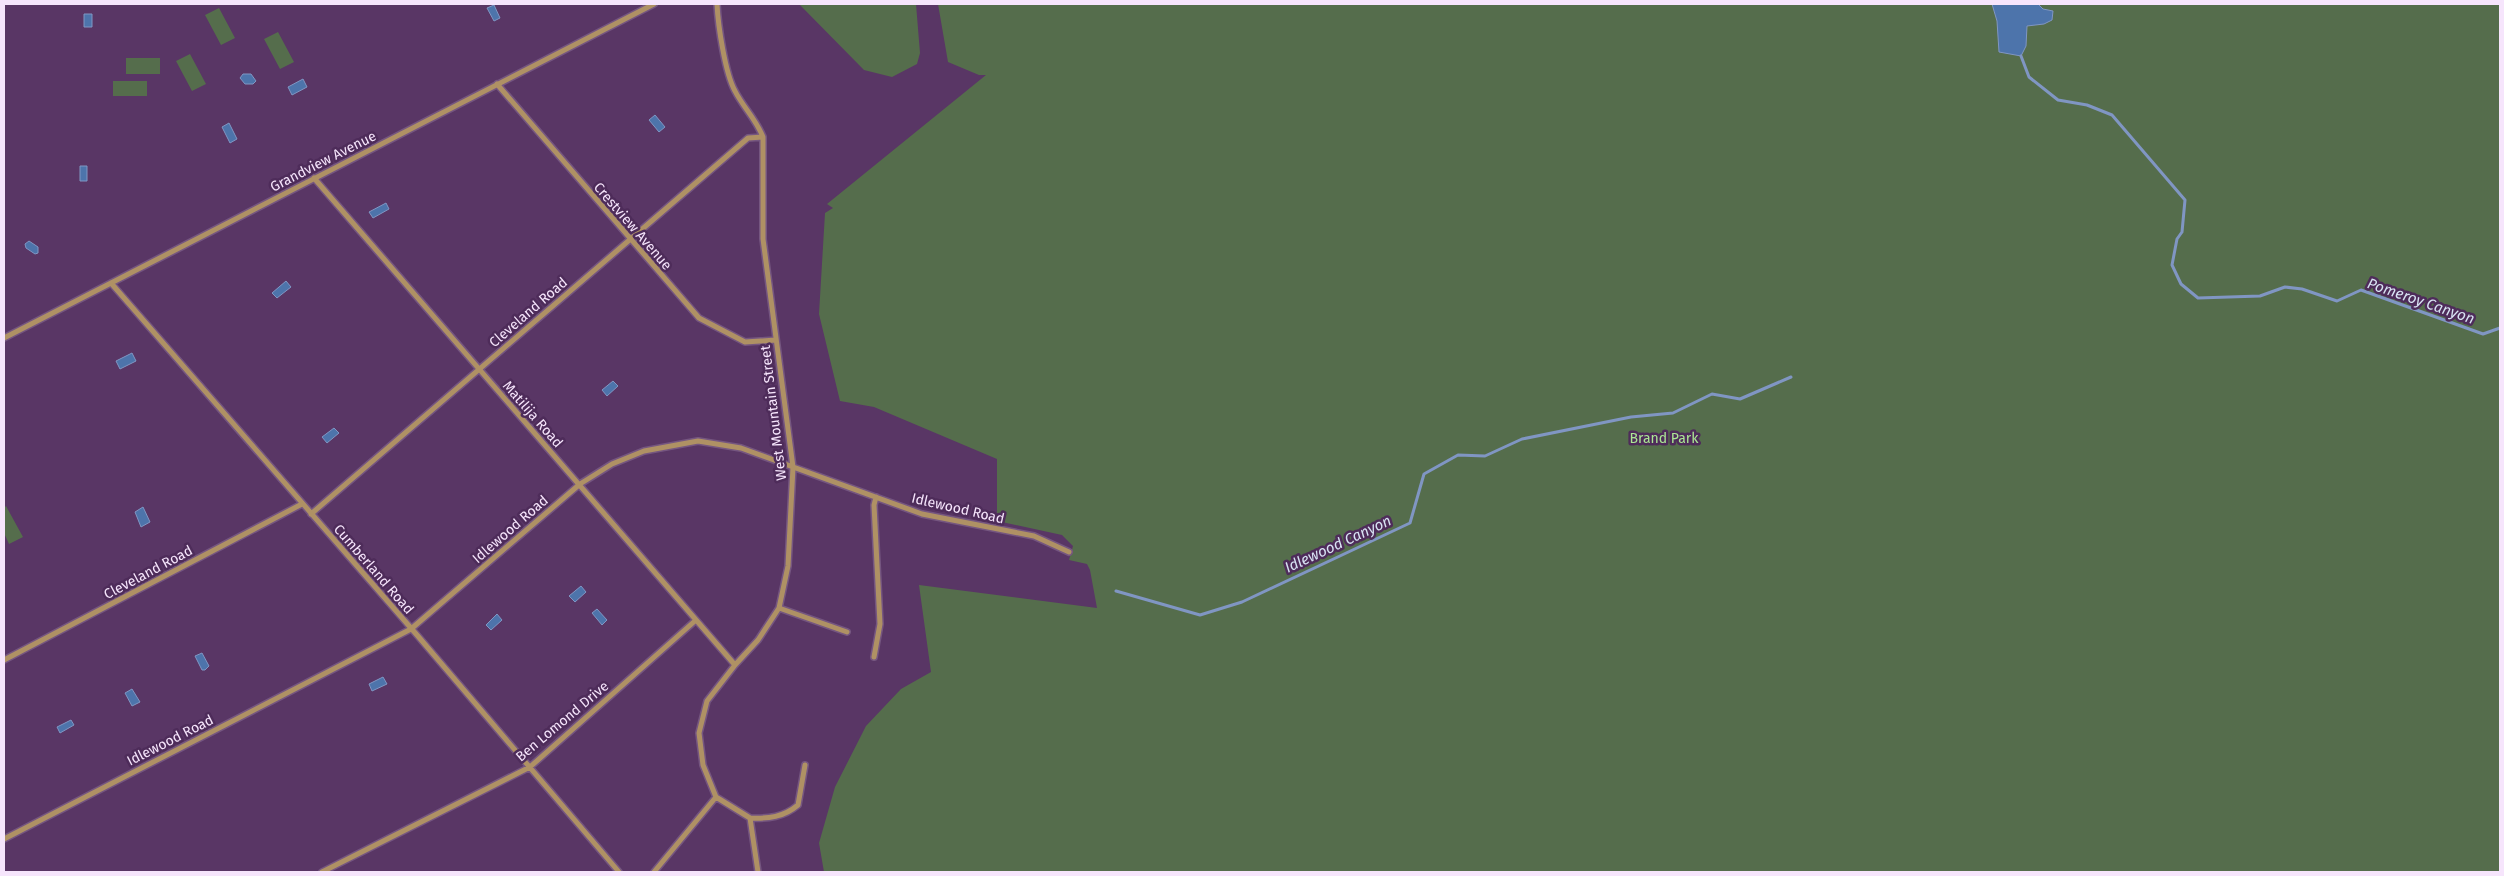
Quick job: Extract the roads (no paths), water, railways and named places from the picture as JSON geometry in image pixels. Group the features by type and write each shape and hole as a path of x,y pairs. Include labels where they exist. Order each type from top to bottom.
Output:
{"street":[{"name":"Grandview Avenue","path":"4,338 654,4"},
{"name":"West Mountain Street","path":"716,797 703,765 700,733 707,701 735,665 758,640 779,608 788,566 793,467 763,239 763,137 755,119 735,92 729,78 718,4"},
{"name":"Crestview Avenue","path":"497,84 699,318 745,342 776,340"},
{"name":"Cleveland Road","path":"311,514 748,138 763,137"},
{"name":"Matilija Road","path":"314,178 735,665"},
{"name":"Cumberland Road","path":"111,283 530,766 619,872"},
{"name":"Idlewood Road","path":"4,839 411,629 580,484 612,464 644,451 698,441 741,448 922,514 1034,536 1069,552"},
{"path":"874,657 880,624 874,505 876,496"},
{"name":"Cleveland Road","path":"4,660 302,504"},
{"path":"779,608 847,632"},
{"name":"Ben Lomond Drive","path":"322,872 530,766 696,620"},
{"path":"654,872 716,797 750,818 766,819 780,816 798,805 805,766"},
{"path":"750,818 758,872"}],"water":[{"path":"1992,4 2038,4 2043,9 2053,11 2052,20 2044,24 2027,26 2026,46 2021,56 1999,52 1997,21"},
{"path":"494,5 500,18 494,21 487,8"},
{"path":"84,14 92,14 92,27 84,27"},
{"path":"243,74 251,74 256,81 253,84 245,84 240,78"},
{"path":"303,79 307,87 292,95 288,87"},
{"path":"655,115 665,127 659,132 649,120"},
{"path":"229,123 237,139 230,143 222,127"},
{"path":"80,166 87,166 87,181 80,181"},
{"path":"386,203 389,209 373,218 369,212"},
{"path":"29,241 38,247 38,253 35,254 26,248 25,244"},
{"path":"286,281 291,287 277,298 272,293"},
{"path":"132,353 136,361 120,369 116,361"},
{"path":"613,381 618,386 607,396 602,390"},
{"path":"334,428 339,433 327,443 322,437"},
{"path":"143,507 150,522 141,527 135,512"},
{"path":"581,586 586,592 575,602 569,596"},
{"path":"597,609 607,620 602,625 592,613"},
{"path":"497,614 502,620 491,630 486,625"},
{"path":"202,653 209,666 205,670 202,670 195,656"},
{"path":"383,677 387,684 372,691 369,684"},
{"path":"132,689 140,702 132,706 125,693"},
{"path":"71,720 74,725 60,733 57,727"}],"waterway":[{"name":"Pomeroy Canyon","path":"2021,56 2029,77 2058,100 2087,105 2112,115 2185,200 2182,232 2177,239 2172,265 2181,284 2198,298 2260,296 2285,287 2302,289 2337,301 2361,290 2483,334 2500,328"},
{"name":"Idlewood Canyon","path":"1116,591 1200,615 1242,602 1410,523 1424,474 1458,455 1485,456 1522,439 1631,417 1673,413 1712,394 1740,399 1791,377"}],"park label":[{"name":"Brand Park","path":"1664,438"}]}
